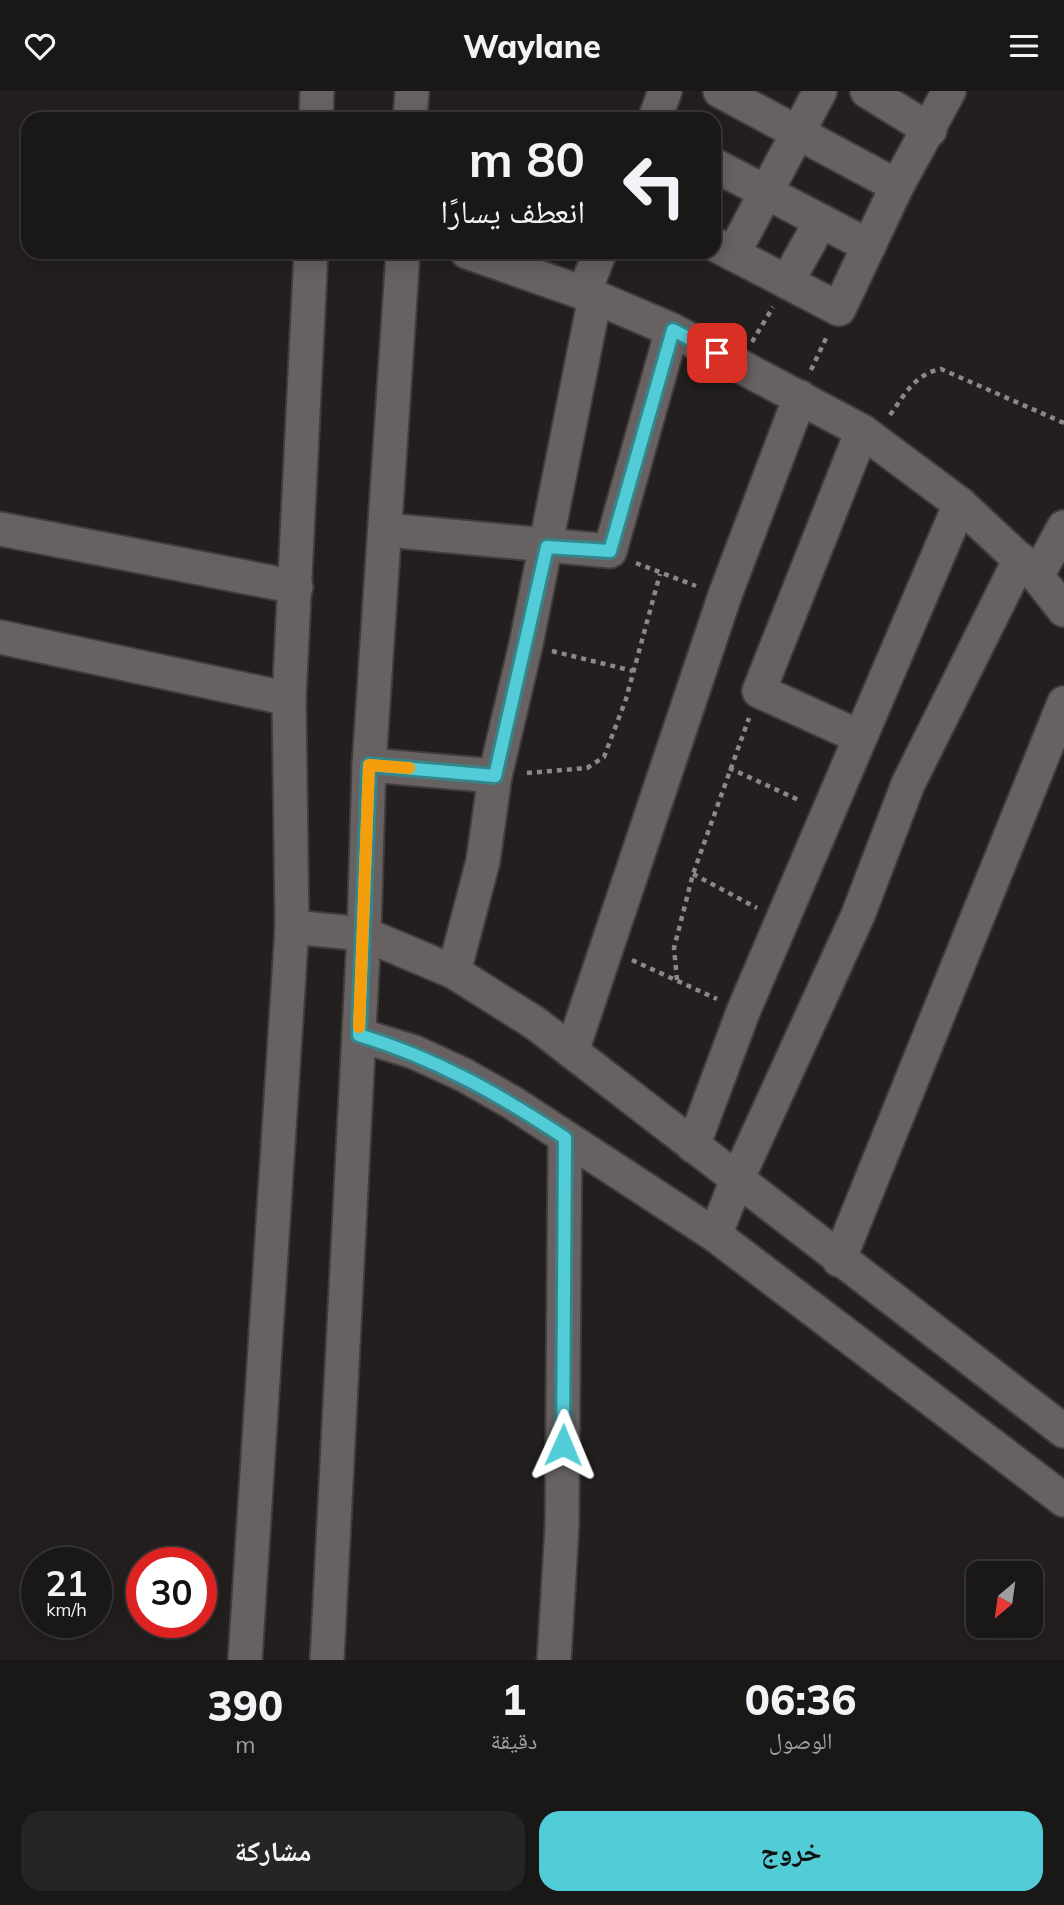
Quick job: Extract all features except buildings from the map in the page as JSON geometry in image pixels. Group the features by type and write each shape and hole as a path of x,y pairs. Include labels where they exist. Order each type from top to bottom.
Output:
{"street":[{"path":"316,112 317,91"},
{"path":"410,112 412,91"},
{"path":"658,112 665,91"},
{"path":"720,91 897,186"},
{"path":"820,91 767,193 724,249 839,309 897,186 949,91"},
{"path":"867,91 929,130"},
{"path":"721,169 869,246"},
{"path":"787,282 821,221"},
{"path":"246,1660 302,928 289,699 311,259"},
{"path":"327,1660 359,1035 354,933 386,530 403,259"},
{"path":"487,259 589,295 673,330 868,435 960,505 1029,567 1064,610"},
{"path":"454,972 483,860 495,776 547,547 589,295 598,259"},
{"path":"386,530 610,551 673,330"},
{"path":"572,1051 725,595 800,397"},
{"path":"860,737 759,691 868,435"},
{"path":"693,1146 743,1012 960,505"},
{"path":"715,1235 737,1180 858,915 908,784 1029,567 1064,527"},
{"path":"0,529 296,587"},
{"path":"0,637 289,699"},
{"path":"839,1260 1064,703"},
{"path":"369,765 495,776"},
{"path":"302,928 354,933 454,972 535,1023 1064,1431"},
{"path":"359,1035 414,1052 464,1075 715,1235 1064,1500"},
{"path":"554,1660 562,1526 565,1138"}],"path":[{"path":"739,365 787,282"},
{"path":"800,397 839,309"},
{"path":"868,435 915,380 928,371 941,369 1064,423"},
{"path":"495,776 587,768 604,757 626,699 660,574 725,595"},
{"path":"526,644 632,671"},
{"path":"677,980 674,948 693,874 759,691"},
{"path":"729,768 827,813"},
{"path":"693,874 783,922"},
{"path":"606,949 743,1012"}],"slow traffic":[{"path":"359,1027 369,765 409,768"}],"route":[{"path":"563,1445 565,1138 513,1103 464,1075 414,1052 359,1035 369,765 495,776 547,547 610,551 673,330 717,353"}]}
